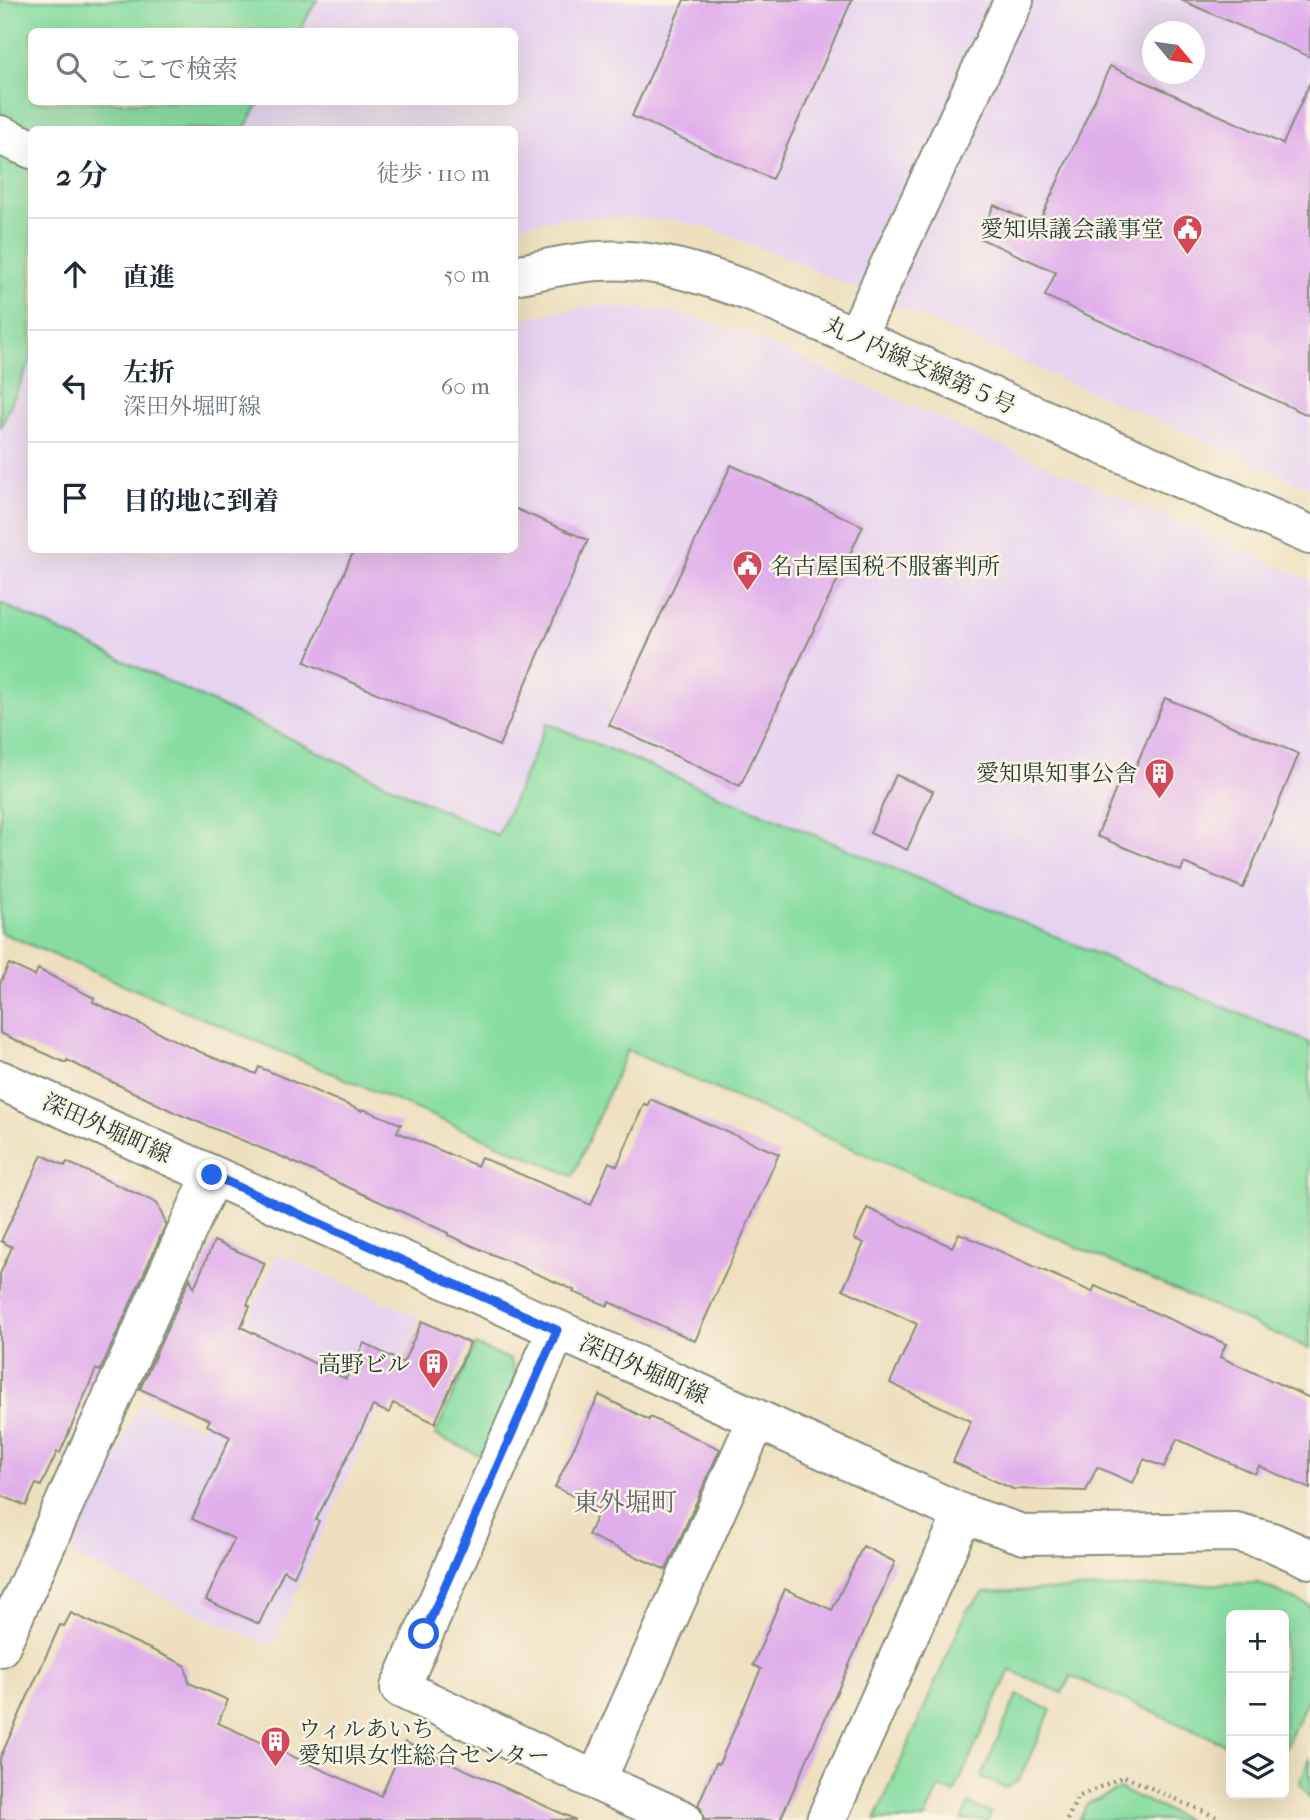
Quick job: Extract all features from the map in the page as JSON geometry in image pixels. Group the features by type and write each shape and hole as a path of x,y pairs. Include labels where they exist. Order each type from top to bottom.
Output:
{"street":[{"path":"856,337 1014,0"},
{"path":"0,135 28,147"},
{"name":"丸ノ内線支線第５号","path":"518,274 601,260 650,264 697,272 754,293 1310,535"},
{"name":"深田外堀町線","path":"0,1080 963,1514 1025,1535 1236,1532 1272,1542 1310,1559"},
{"path":"0,1647 212,1175"},
{"path":"557,1330 400,1688 683,1820"},
{"path":"596,1781 757,1419"},
{"path":"826,1820 963,1514"}],"path":[{"path":"1067,1820 1078,1797 1124,1776 1216,1817"}],"shaded area":[{"path":"317,0 1310,0 1310,488 807,267 704,226 668,220 614,217 556,219 518,225 518,126 246,126 258,105 518,105 518,28 301,28"},
{"path":"598,305 674,311 736,330 1310,580 1310,1043 548,724 498,836 0,603 0,428 28,367 28,553 518,553 518,318"},
{"path":"278,1254 420,1318 272,1646 71,1556 140,1402 199,1428"}],"green space":[{"path":"0,0 317,0 301,28 28,28 28,105 258,105 246,126 28,126 28,367 0,428"},
{"path":"0,603 498,836 547,723 1310,1043 1310,1349 627,1050 573,1176 0,932"},
{"path":"475,1345 511,1360 516,1378 481,1456 435,1435"},
{"path":"1258,1583 1310,1606 1310,1693 1289,1740 1289,1610 1226,1610 1226,1745 1071,1676 1062,1693 1010,1670 954,1793 939,1788 924,1820 875,1820 967,1610 984,1592"},
{"path":"1017,1695 1051,1710 1019,1780 1006,1788 981,1777"},
{"path":"1310,1757 1310,1800 1300,1782"},
{"path":"1120,1789 1187,1820 1079,1820 1087,1804"},
{"path":"969,1803 991,1813 988,1820 961,1820"}],"building":[{"path":"684,0 852,0 772,179 632,116"},
{"path":"1181,0 1310,0 1310,57"},
{"name":"愛知県議会議事堂","path":"1110,66 1142,80 1142,84 1150,84 1283,144 1310,82 1310,416 1045,296 1056,272 979,238 994,205 1038,225"},
{"path":"731,465 863,526 740,786 609,725"},
{"path":"518,510 588,540 499,746 305,662 353,553 518,553"},
{"name":"愛知県知事公舎","path":"1165,698 1299,754 1243,888 1184,863 1181,871 1097,836 1120,779 1129,782"},
{"path":"896,775 933,791 907,850 870,833"},
{"path":"9,964 35,976 38,969 94,998 93,1002 209,1056 256,1074 259,1067 362,1111 363,1109 401,1124 397,1132 477,1166 481,1157 591,1205 609,1162 617,1166 644,1104 648,1105 650,1099 779,1154 695,1341 609,1302 608,1306 573,1292 574,1290 448,1235 280,1156 174,1112 67,1060 66,1063 0,1033 0,983"},
{"path":"42,1155 65,1166 67,1162 157,1203 166,1224 100,1371 96,1369 60,1453 57,1452 41,1486 36,1484 26,1506 0,1495 0,1274 12,1247 1,1241"},
{"path":"867,1208 952,1247 959,1233 1092,1292 1095,1286 1226,1344 1220,1357 1310,1398 1310,1489 1259,1466 1255,1474 1177,1439 1164,1467 1144,1459 1133,1483 1097,1467 1086,1491 1013,1489 953,1462 971,1421 890,1383 917,1324 843,1289 864,1243 854,1239"},
{"path":"214,1241 265,1263 247,1305 250,1306 241,1327 346,1379 364,1343 403,1363 422,1321 470,1343 435,1423 393,1403 389,1413 373,1406 316,1520 319,1521 294,1576 284,1570 259,1624 206,1600 234,1539 192,1519 230,1437 207,1425 210,1420 140,1389 190,1278 194,1288"},
{"path":"599,1395 649,1420 650,1417 720,1449 666,1570 588,1535 600,1509 555,1487"},
{"path":"863,1546 895,1562 780,1820 704,1820 698,1805 761,1669 753,1665 785,1589 832,1610"},
{"path":"71,1613 185,1665 189,1683 228,1700 218,1723 381,1796 405,1742 576,1820 0,1820 0,1758 60,1625 64,1626"}],"place":[{"name":"愛知県議会議事堂","path":"1187,256"},
{"name":"名古屋国税不服審判所","path":"747,593"},
{"name":"愛知県知事公舎","path":"1160,800"},
{"name":"高野ビル","path":"433,1391"},
{"name":"ウィルあいち 愛知県女性総合センター","path":"275,1769"}],"district":[{"name":"東外堀町","path":"625,1502"}],"route":[{"path":"212,1175 557,1330 424,1634"}]}
